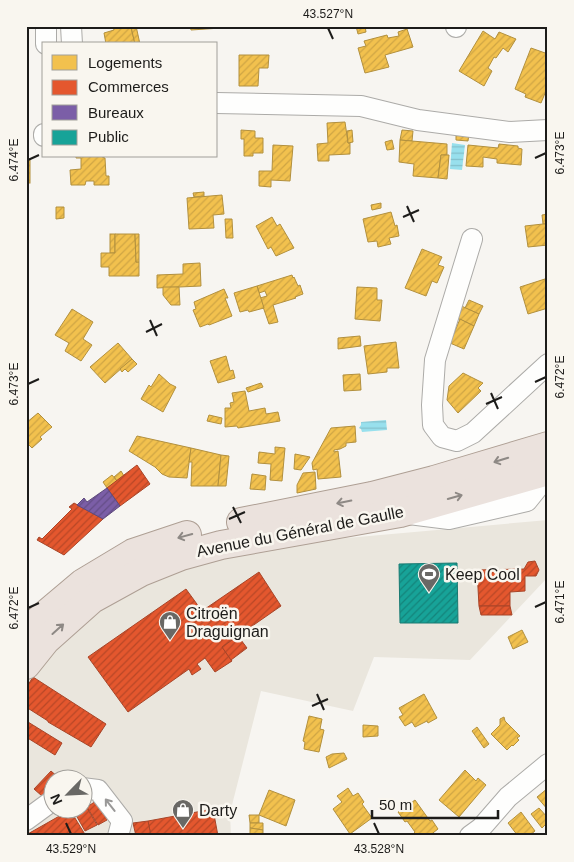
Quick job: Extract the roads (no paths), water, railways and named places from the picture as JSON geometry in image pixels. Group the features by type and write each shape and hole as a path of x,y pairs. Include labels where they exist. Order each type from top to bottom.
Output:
{"main road":[{"name":"Avenue du Général de Gaulle","path":"26,665 46,640 92,599 141,572 180,556 221,544 400,512 547,463"},
{"name":"Avenue du Général de Gaulle","path":"26,633 83,583 133,553 220,527 372,496 434,480 547,463"}],"street":[{"path":"46,26 46,42"},
{"path":"71,26 72,42"},
{"path":"218,103 361,106 418,120 510,132 548,130"},
{"path":"472,238 435,360 432,405 433,426 442,438 457,441 473,433 548,364"},
{"path":"470,836 481,828 508,797 548,764"},
{"path":"92,789 98,790 122,821 118,836"},
{"path":"26,820 42,808"}],"water":[{"path":"452,143 465,145 462,170 450,169"},
{"path":"386,420 387,430 362,432 359,428 361,422"}],"place":[{"name":"Keep Cool","path":"429,593"},
{"name":"Citroën Draguignan","path":"170,641"},
{"name":"Darty","path":"183,829"}]}
